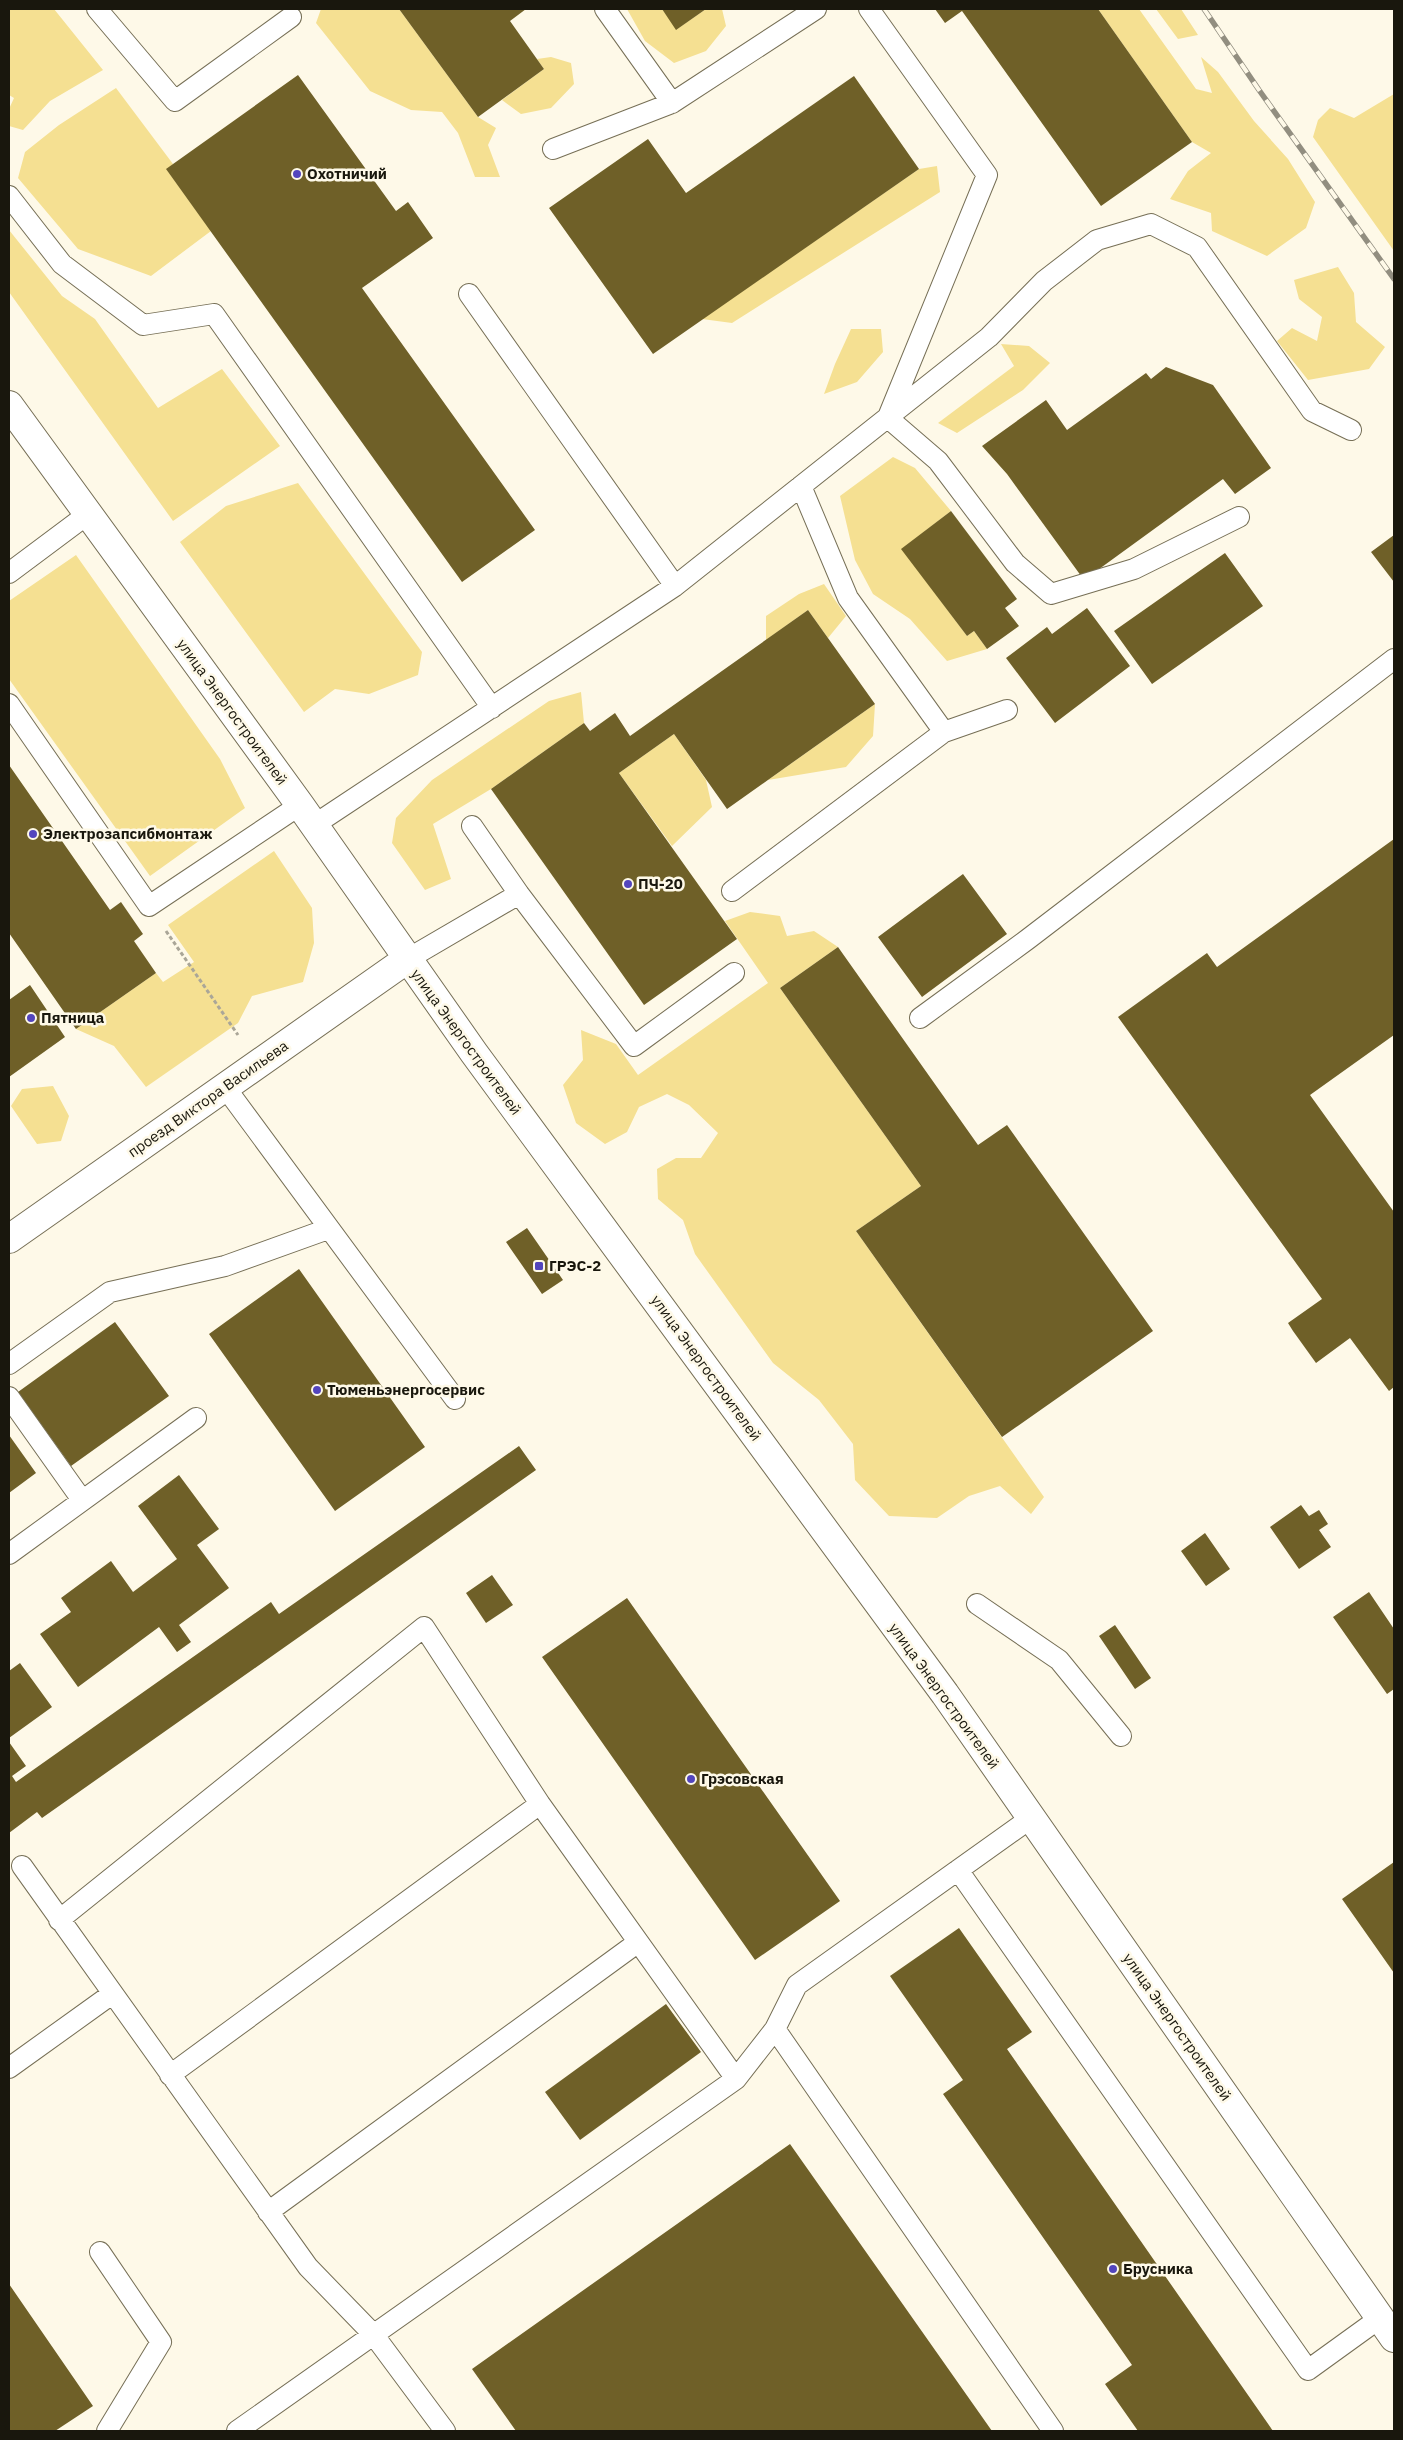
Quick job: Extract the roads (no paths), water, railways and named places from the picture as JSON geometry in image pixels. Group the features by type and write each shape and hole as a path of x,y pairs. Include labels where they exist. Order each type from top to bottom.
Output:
{"main road":[{"name":"улица Энергостроителей","path":"9,405 307,815 406,960 944,1694 1387,2328"},
{"name":"проезд Виктора Васильева","path":"9,1239 406,960"}],"lane":[{"path":"97,9 175,101 290,17"},
{"path":"606,9 672,103"},
{"path":"553,149 672,103 816,9"},
{"path":"869,9 987,175 888,418"},
{"path":"9,196 62,264 143,325 214,314 492,708"},
{"path":"9,704 149,906 492,708 675,586 989,337 1044,281 1097,240 1151,224 1197,247 1312,411 1351,430"},
{"path":"468,294 675,586"},
{"path":"888,418 938,460 1015,563 1051,594 1134,569 1239,517"},
{"path":"801,486 848,598 944,732"},
{"path":"13,566 88,514"},
{"path":"920,1018 1394,659"},
{"path":"732,890 944,732 1006,710"},
{"path":"472,826 520,894 634,1046 734,972"},
{"path":"406,960 520,894"},
{"path":"226,1087 328,1229 455,1400"},
{"path":"9,1364 110,1292 225,1266 328,1229"},
{"path":"9,1397 82,1500"},
{"path":"9,1554 196,1418"},
{"path":"978,1604 1059,1660 1121,1736"},
{"path":"60,1920 424,1627 540,1804 637,1943 736,2079"},
{"path":"170,2075 540,1804"},
{"path":"237,2431 736,2079 775,2028 797,1985 1030,1818"},
{"path":"22,1866 308,2267 373,2334 446,2431"},
{"path":"958,1870 1308,2370 1387,2328"},
{"path":"268,2212 637,1943"},
{"path":"9,2068 112,1994"},
{"path":"775,2028 1053,2431"},
{"path":"100,2252 161,2342 106,2431"}],"railway":[{"path":"1204,9 1259,90 1394,279"}],"place":[{"name":"Охотничий","path":"297,174"},
{"name":"Электрозапсибмонтаж","path":"33,834"},
{"name":"ПЧ-20","path":"628,884"},
{"name":"Пятница","path":"31,1018"},
{"name":"ГРЭС-2","path":"539,1266"},
{"name":"Тюменьэнергосервис","path":"317,1390"},
{"name":"Грэсовская","path":"691,1779"},
{"name":"Брусника","path":"1113,2269"}]}
